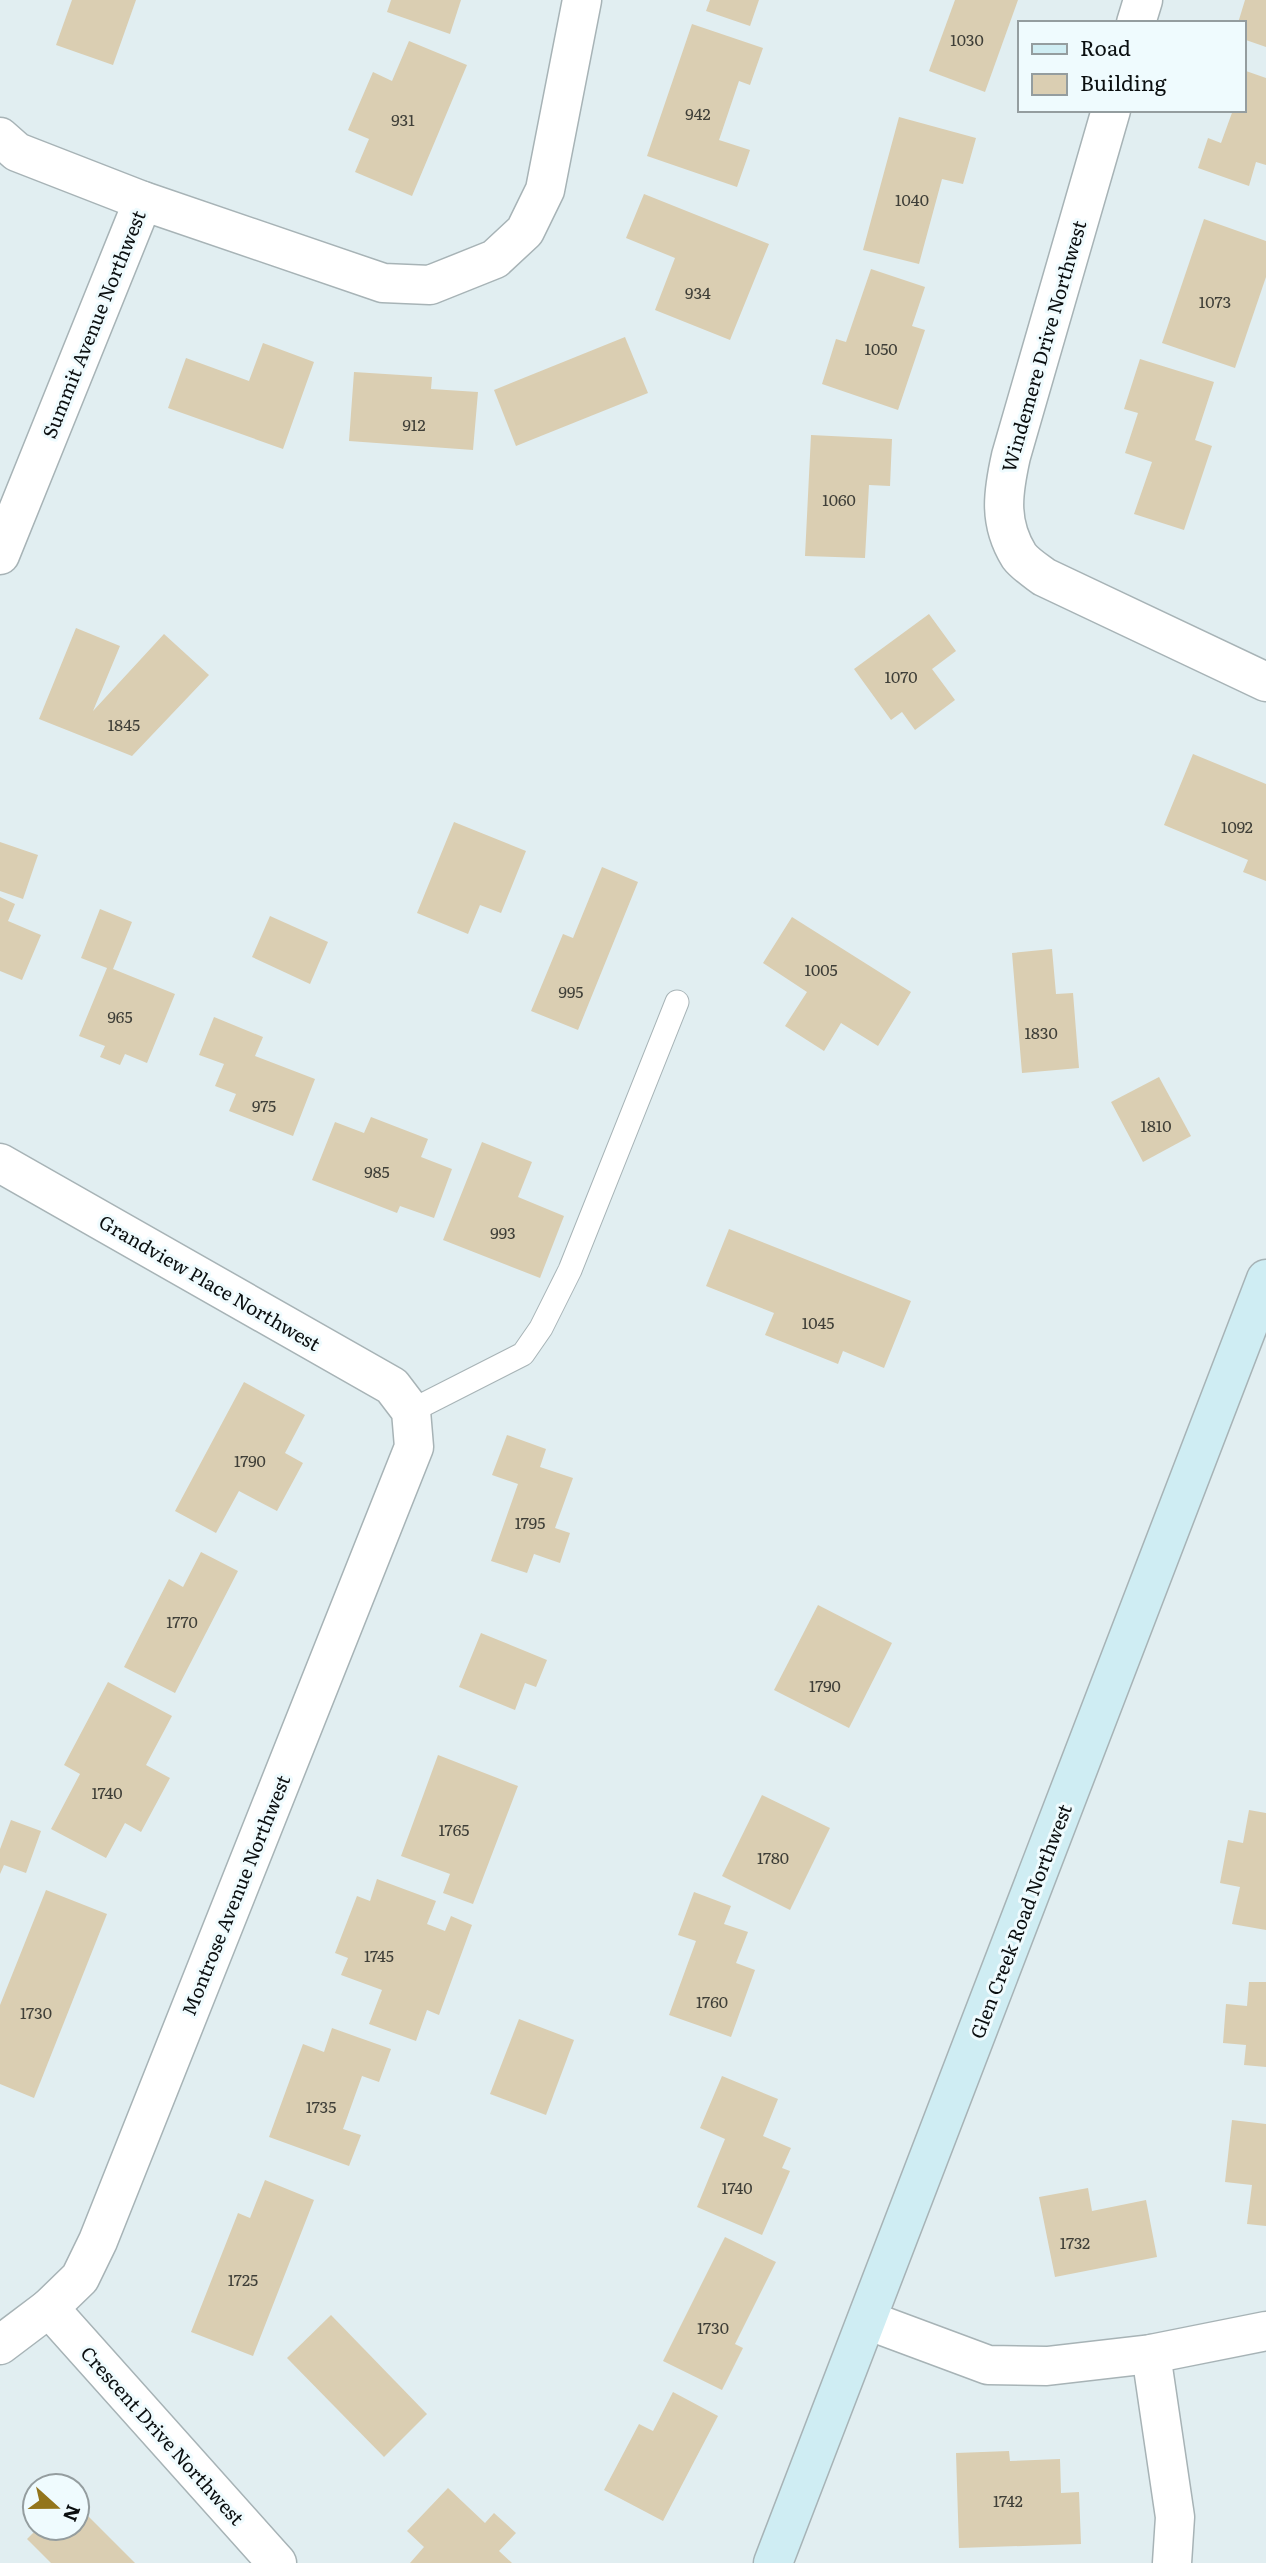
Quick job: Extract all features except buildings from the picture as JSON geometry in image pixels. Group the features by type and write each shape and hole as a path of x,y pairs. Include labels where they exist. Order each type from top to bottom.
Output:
{"main road":[{"name":"Glen Creek Road Northwest","path":"773,2563 1266,1279"}],"street":[{"path":"144,201 383,283 430,285 495,259 525,231 545,190 582,0"},
{"path":"1137,21 1143,0"},
{"name":"Windemere Drive Northwest","path":"1110,112 1011,456 1003,493 1006,526 1020,557 1044,578 1266,682"},
{"name":"Summit Avenue Northwest","path":"0,136 17,152 144,201 0,555"},
{"name":"Grandview Place Northwest","path":"0,1163 392,1386 411,1411"},
{"name":"Montrose Avenue Northwest","path":"0,2345 49,2308 80,2278 97,2241 414,1447 411,1411"},
{"name":"Crescent Drive Northwest","path":"49,2308 277,2563"},
{"path":"867,2320 988,2365 1047,2366 1151,2354 1266,2331"},
{"path":"1151,2354 1175,2517 1172,2563"}],"lane":[{"path":"411,1411 523,1354 541,1328 570,1270 677,1002"}]}
